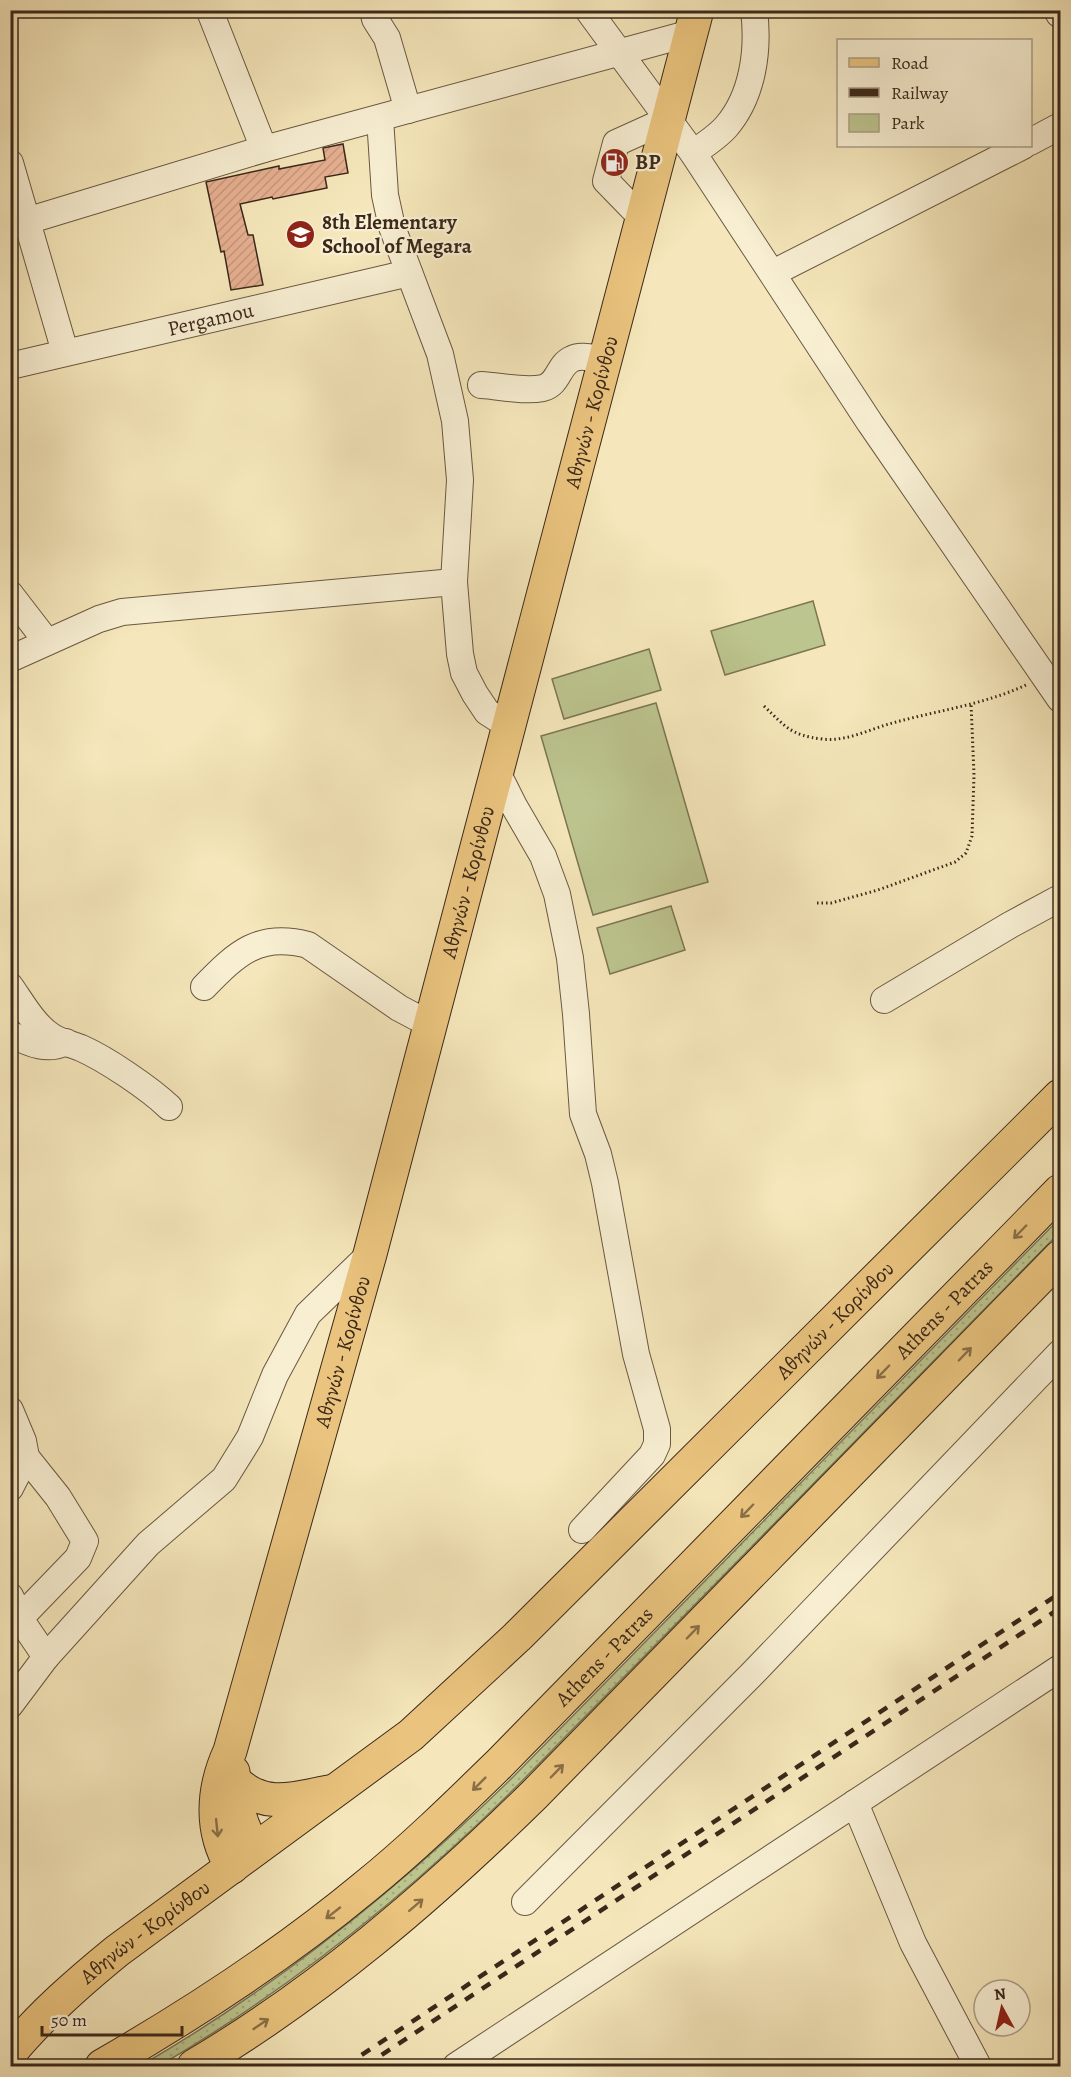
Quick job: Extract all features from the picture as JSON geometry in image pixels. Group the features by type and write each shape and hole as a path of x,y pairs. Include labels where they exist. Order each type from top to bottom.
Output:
{"main road":[{"name":"Αθηνών - Κορίνθου","path":"244,1858 243,1830 232,1765 370,1254 694,22"},
{"name":"Αθηνών - Κορίνθου","path":"10,2053 21,2039 80,1982 142,1933 411,1735 510,1644 1060,1096"},
{"name":"Athens - Patras","path":"102,2067 216,1997 293,1943 365,1888 434,1827 499,1764 1060,1191"},
{"path":"194,2067 322,1981 396,1922 466,1860 534,1795 1060,1257"},
{"path":"232,1765 244,1791 257,1797 272,1800 307,1797 338,1789"}],"street":[{"path":"374,10 375,18 387,38 408,110"},
{"path":"588,10 693,153 870,423 1060,699"},
{"path":"693,153 714,139 726,127 737,112 748,88 755,57 754,10"},
{"path":"212,14 264,149"},
{"path":"19,223 264,149 618,53 694,22"},
{"path":"380,118 385,195 392,227 440,354 456,430 460,480 454,582 460,654 464,673 487,712 509,726"},
{"path":"642,218 606,181 610,162 616,143 669,119"},
{"path":"1032,141 1060,126"},
{"path":"773,273 1021,147"},
{"path":"10,163 19,223 65,352"},
{"name":"Pergamou","path":"10,366 409,273"},
{"path":"481,385 543,388 554,382 565,365 572,359 581,357 605,360"},
{"path":"10,659 99,619 122,612 454,582"},
{"path":"10,594 47,642"},
{"path":"497,772 543,856 557,894 570,958 583,1114 598,1154 605,1183 636,1354 657,1429 657,1444 652,1455 582,1530"},
{"path":"884,1000 1060,898"},
{"path":"204,987 225,965 246,950 281,940 308,945 399,1008 430,1025"},
{"path":"10,986 32,1017 51,1036 82,1048 159,1098 169,1107"},
{"path":"10,1034 44,1047 58,1047 66,1042"},
{"path":"10,1705 46,1657 148,1544 224,1479 250,1437 275,1375 308,1314 370,1254"},
{"path":"525,1902 753,1672 1060,1353"},
{"path":"10,1410 23,1441 26,1457 58,1497 85,1541 78,1558 16,1606 46,1657"},
{"path":"10,1488 26,1457"},
{"path":"466,2064 1060,1668"},
{"path":"855,1803 913,1943 978,2067"}],"path":[{"path":"764,706 790,731 825,739 865,732 1006,694 1044,676"},
{"path":"818,903 831,903 878,890 955,862 966,853 972,836 974,775 971,703"}],"green space":[{"path":"813,601 825,645 725,675 711,631"},
{"path":"649,649 661,690 564,719 552,679"},
{"path":"656,703 708,882 593,915 541,736"},
{"path":"671,906 685,950 610,974 597,928"},
{"path":"1060,1218 1060,1232 479,1823 393,1900 303,1971 208,2036 159,2066 140,2066 191,2035 289,1969 381,1897 470,1818 513,1777"}],"building":[{"path":"343,144 348,173 325,177 327,188 240,204 248,235 253,235 263,285 231,290 224,251 221,252 206,182 279,166 279,169 325,160 323,148"}],"railway":[{"path":"345,2066 1060,1593"},
{"path":"365,2066 1060,1608"}],"place":[{"name":"BP","path":"614,162"},
{"name":"8th Elementary School of Megara","path":"301,234"}]}
